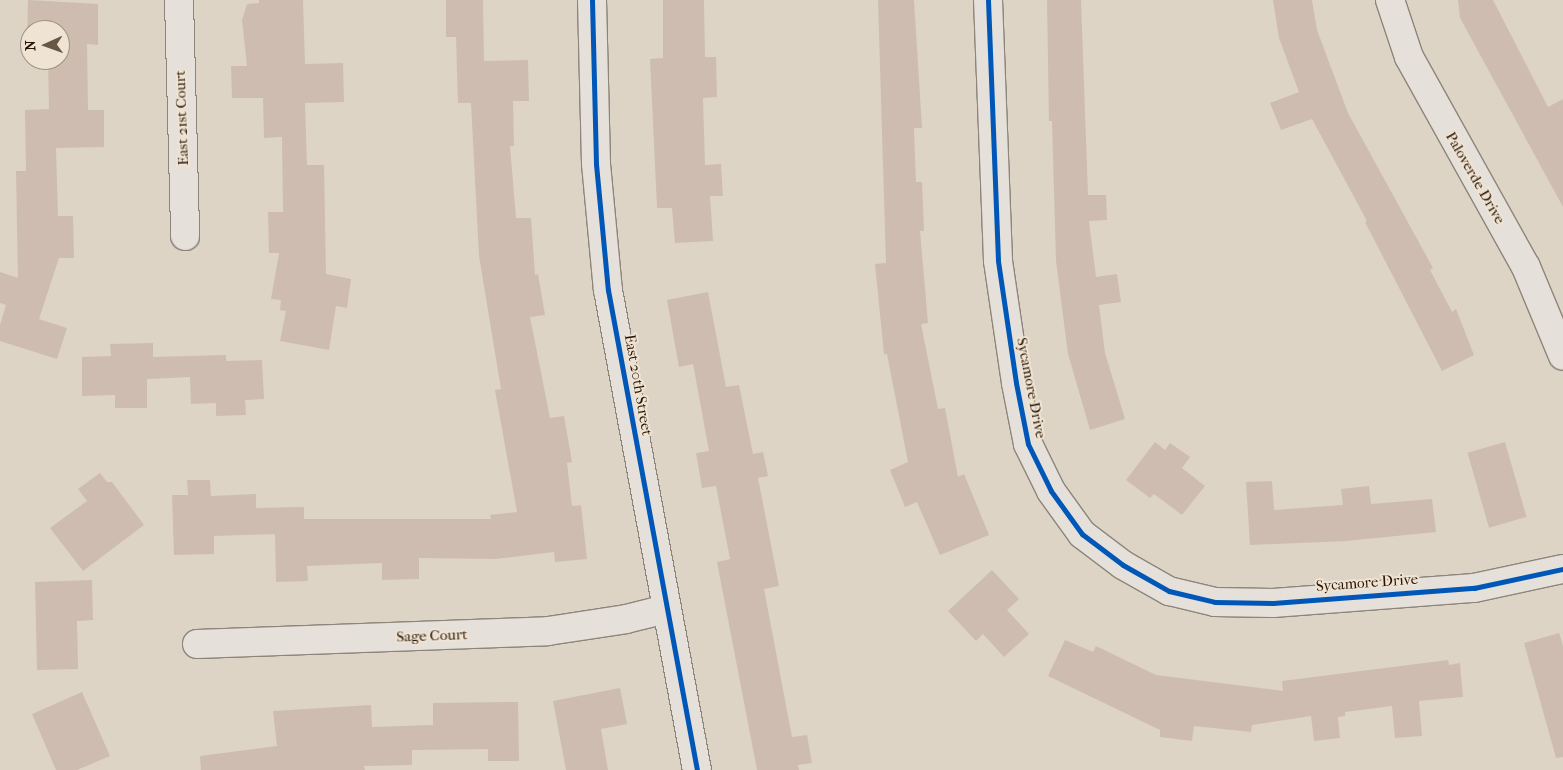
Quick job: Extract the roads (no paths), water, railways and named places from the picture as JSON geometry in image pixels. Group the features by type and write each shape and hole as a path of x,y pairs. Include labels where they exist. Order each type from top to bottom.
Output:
{"street":[{"name":"East 21st Court","path":"179,0 185,236"},
{"name":"East 20th Street","path":"592,0 596,164 608,290 697,770"},
{"name":"Sycamore Drive","path":"988,0 998,261 1016,383 1028,444 1051,491 1082,534 1123,565 1169,591 1215,602 1273,603 1474,588 1563,569"},
{"name":"Paloverde Drive","path":"1390,0 1409,57 1526,267 1563,356"},
{"name":"Sage Court","path":"197,644 548,631 626,619 666,609"}]}
